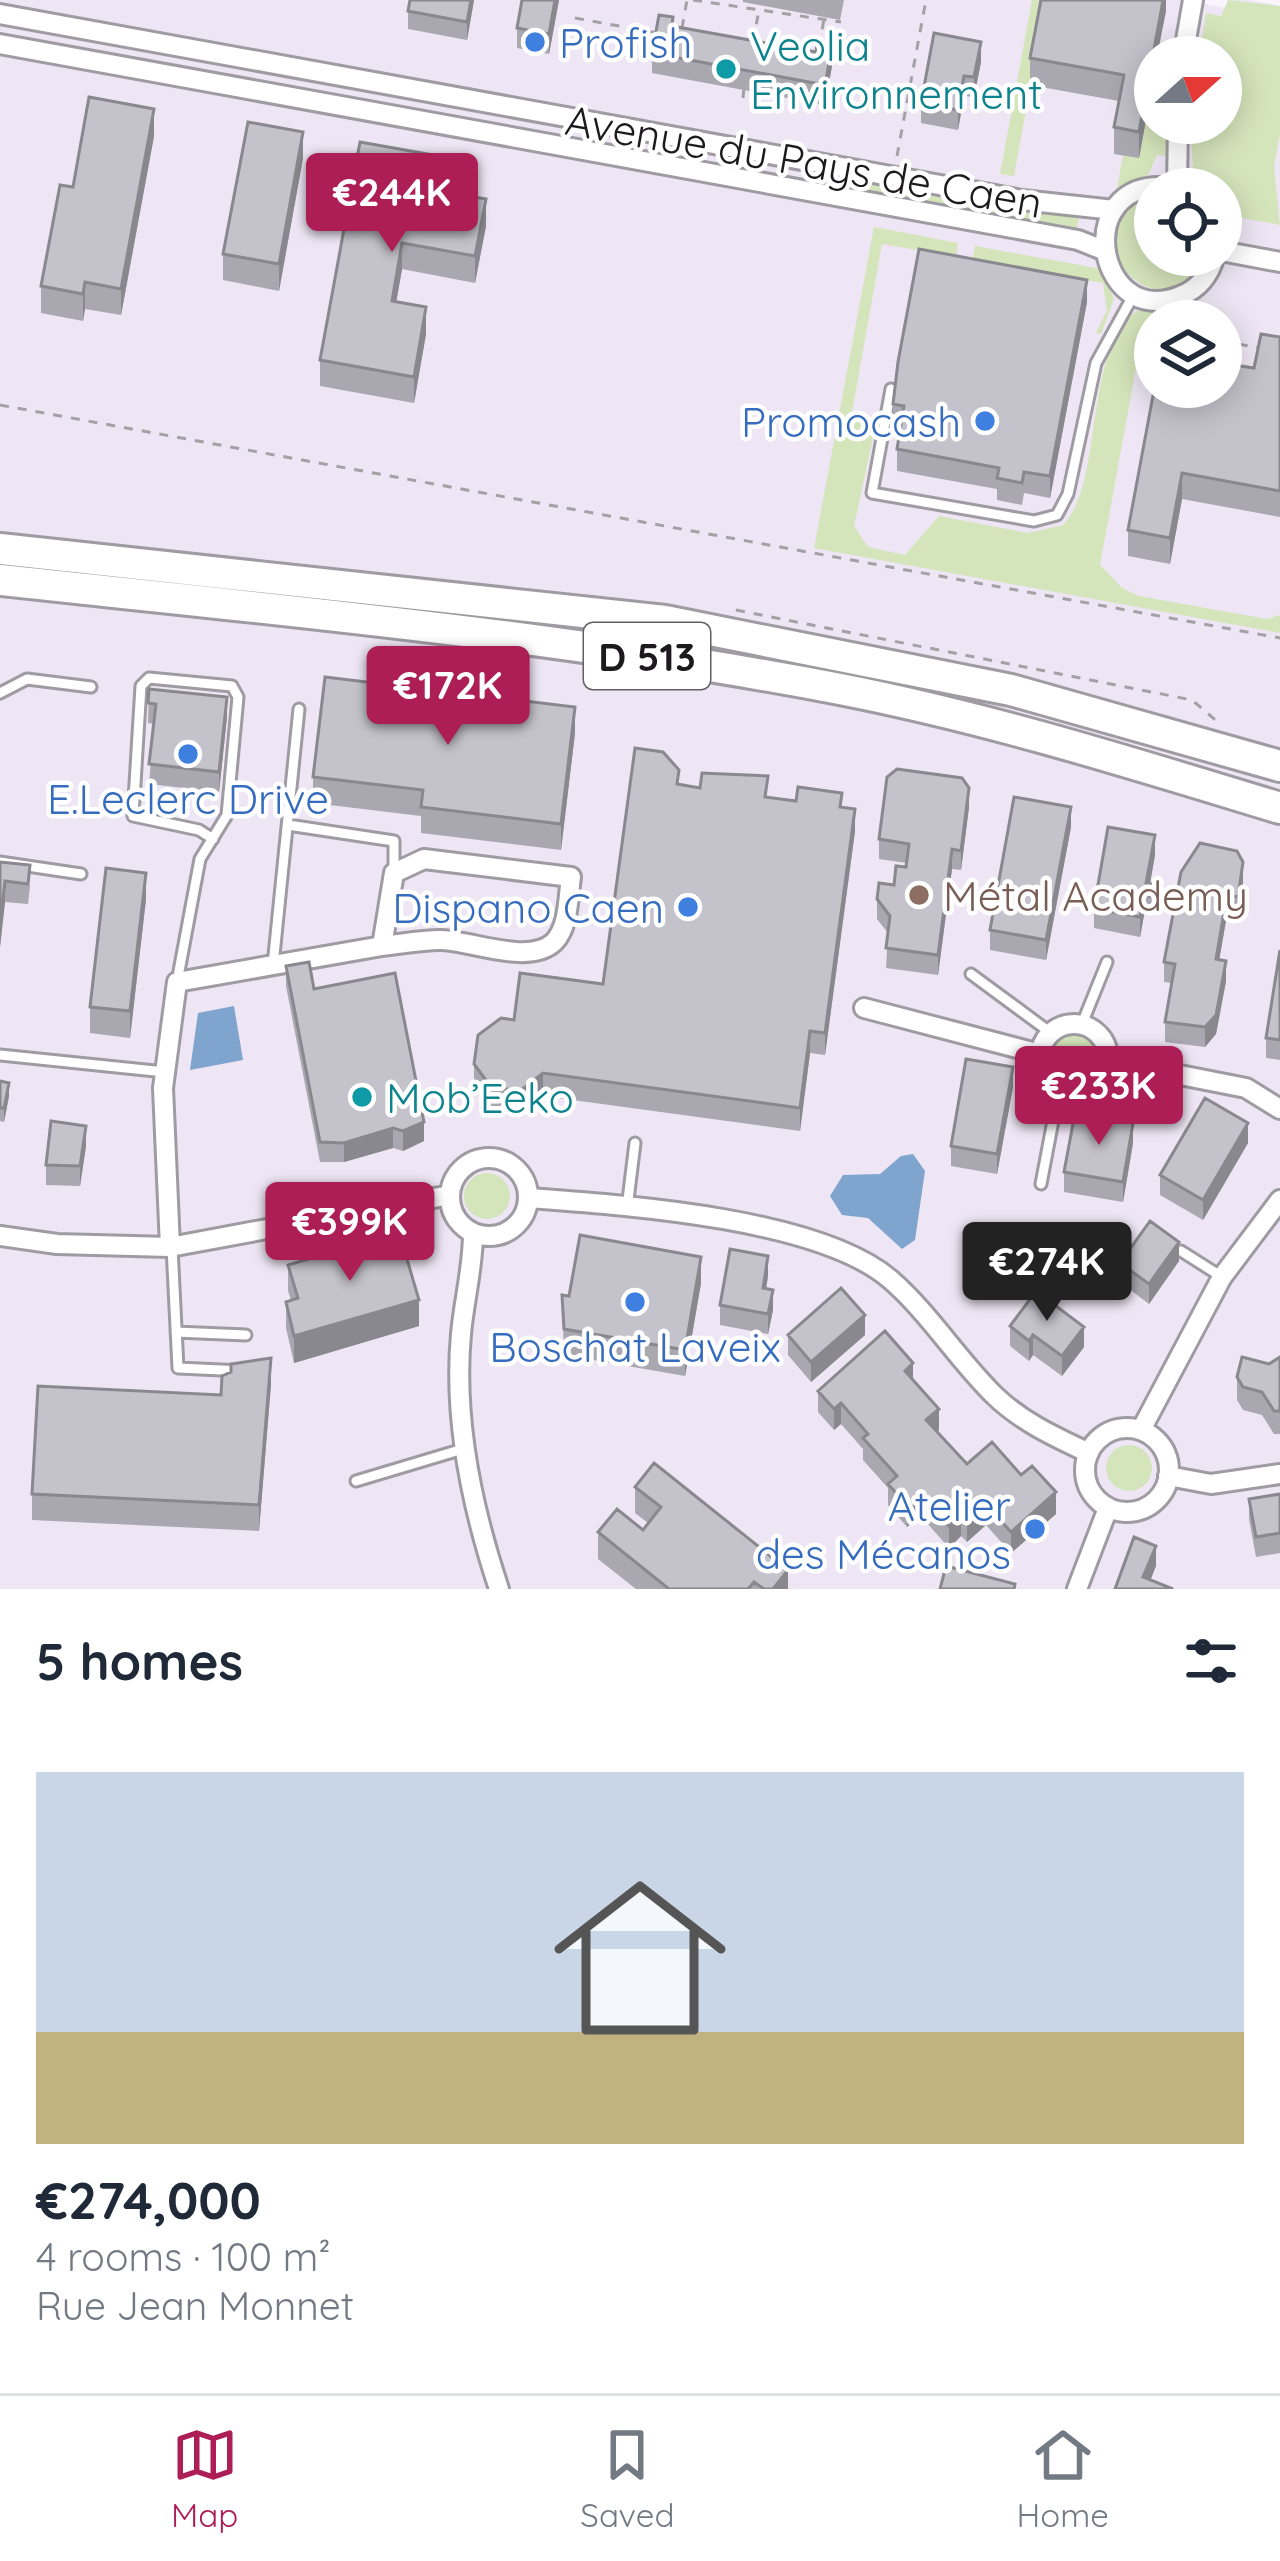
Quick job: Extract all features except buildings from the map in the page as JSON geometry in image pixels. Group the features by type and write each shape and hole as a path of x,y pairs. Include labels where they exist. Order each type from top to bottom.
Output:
{"main road":[{"name":"D 513","path":"0,549 686,625 1011,690 1280,766"},
{"name":"D 513","path":"0,580 592,648 824,686 1031,734 1280,808"}],"street":[{"path":"1186,36 1192,0"},
{"name":"Avenue du Pays de Caen","path":"0,14 1084,210 1114,210"},
{"name":"Avenue du Pays de Caen","path":"0,44 1078,240 1103,250"},
{"path":"513,137 518,110"},
{"path":"1134,195 1114,210 1103,250 1109,269 1133,294 1150,300 1185,295 1204,276"},
{"path":"1242,256 1280,262"},
{"path":"171,1247 164,1072 177,982 442,940 521,951 541,948 553,944 564,926 571,877 424,859 408,862 394,873 382,946"},
{"path":"864,1008 1040,1054"},
{"path":"1082,1024 1105,1042 1107,1067 1080,1092 1059,1089 1044,1075 1040,1054 1051,1033 1082,1024"},
{"path":"1107,1067 1246,1088 1280,1109"},
{"path":"491,1157 519,1169 529,1198 516,1226 503,1234 473,1233 452,1210 450,1195 462,1167 491,1157"},
{"path":"0,1236 171,1247 450,1195"},
{"path":"529,1198 627,1208 802,1236 850,1252 918,1306 998,1399 1034,1426 1089,1453"},
{"path":"1141,1430 1222,1276 1280,1200"},
{"path":"1259,1228 1280,1216"},
{"path":"473,1233 460,1336 464,1449 480,1533 499,1589"},
{"path":"1141,1430 1163,1449 1168,1477 1158,1499 1145,1508 1108,1508 1087,1483 1089,1453 1106,1434 1141,1430"},
{"path":"1168,1477 1211,1484 1280,1474"},
{"path":"1077,1589 1108,1508"}],"lane":[{"path":"891,389 872,494 1034,521 1057,515 1068,494 1096,363 1133,294"},
{"path":"177,982 200,859 227,815 238,697 232,686 149,678 141,686 133,816 199,830 212,839"},
{"path":"0,693 27,679 91,687"},
{"path":"273,965 299,709"},
{"path":"288,825 394,841 394,873"},
{"path":"0,862 81,874"},
{"path":"1082,1024 1107,962"},
{"path":"971,974 1051,1033"},
{"path":"0,1055 164,1072"},
{"path":"1107,1067 1130,1116"},
{"path":"1041,1184 1059,1089"},
{"path":"627,1208 635,1143"},
{"path":"171,1247 178,1368 243,1371"},
{"path":"1181,1251 1222,1276"},
{"path":"176,1332 246,1335"},
{"path":"356,1481 464,1449"}],"path":[{"path":"681,38 690,0 841,22"},
{"path":"897,156 926,0"},
{"path":"752,51 759,8"},
{"path":"575,17 671,36"},
{"path":"816,63 824,20"},
{"path":"743,98 744,86"},
{"path":"1242,344 1280,352"},
{"path":"0,405 1280,638"}],"shaded area":[{"path":"0,0 1183,0 1226,8 1228,0 1249,0 1280,6 1280,1589 0,1589"}],"green space":[{"path":"1032,0 1046,0 1014,176 1000,174"},
{"path":"1228,0 1280,6 1280,134 1274,167 1280,225 1242,218 1242,168 1193,168 1191,144 1242,144 1242,36 1202,36 1206,13 1221,16"},
{"path":"1141,144 1168,144 1168,156 1157,155 1151,168 1134,168 1134,181 1117,189 1123,155 1139,157"},
{"path":"808,168 1079,218 1076,234 805,184"},
{"path":"1134,204 1134,276 1190,276 1187,281 1165,290 1144,285 1126,271 1114,251 1113,229 1126,208"},
{"path":"874,227 958,243 955,265 952,256 882,244 851,418 876,424 854,526 868,547 905,555 939,516 1028,533 1063,525 1085,477 1110,350 1134,315 1134,379 1100,565 1122,588 1139,596 1267,619 1280,615 1280,633 814,548"},
{"path":"975,246 1102,269 1114,299 1101,334 1096,333 1107,310 1103,283 977,260 971,268"},
{"path":"1074,1033 1091,1040 1098,1057 1091,1074 1074,1081 1057,1074 1050,1057 1057,1040"},
{"path":"487,1173 503,1180 510,1196 503,1212 487,1219 471,1212 464,1196 471,1180"},
{"path":"1129,1445 1146,1451 1152,1468 1146,1485 1129,1491 1112,1485 1106,1468 1112,1451"}],"water":[{"path":"234,1006 243,1060 190,1070 198,1013"},
{"path":"913,1154 925,1171 915,1240 902,1249 868,1218 842,1215 830,1196 843,1175 880,1174 901,1156"}],"place":[{"name":"Profish","path":"535,42"},
{"name":"Veolia Environnement","path":"726,69"},
{"name":"Promocash","path":"985,421"},
{"name":"E.Leclerc Drive","path":"188,754"},
{"name":"Métal Academy","path":"919,895"},
{"name":"Dispano Caen","path":"688,907"},
{"name":"Mob’Eeko","path":"362,1097"},
{"name":"Boschat Laveix","path":"635,1302"},
{"name":"Atelier des Mécanos","path":"1035,1529"}]}
